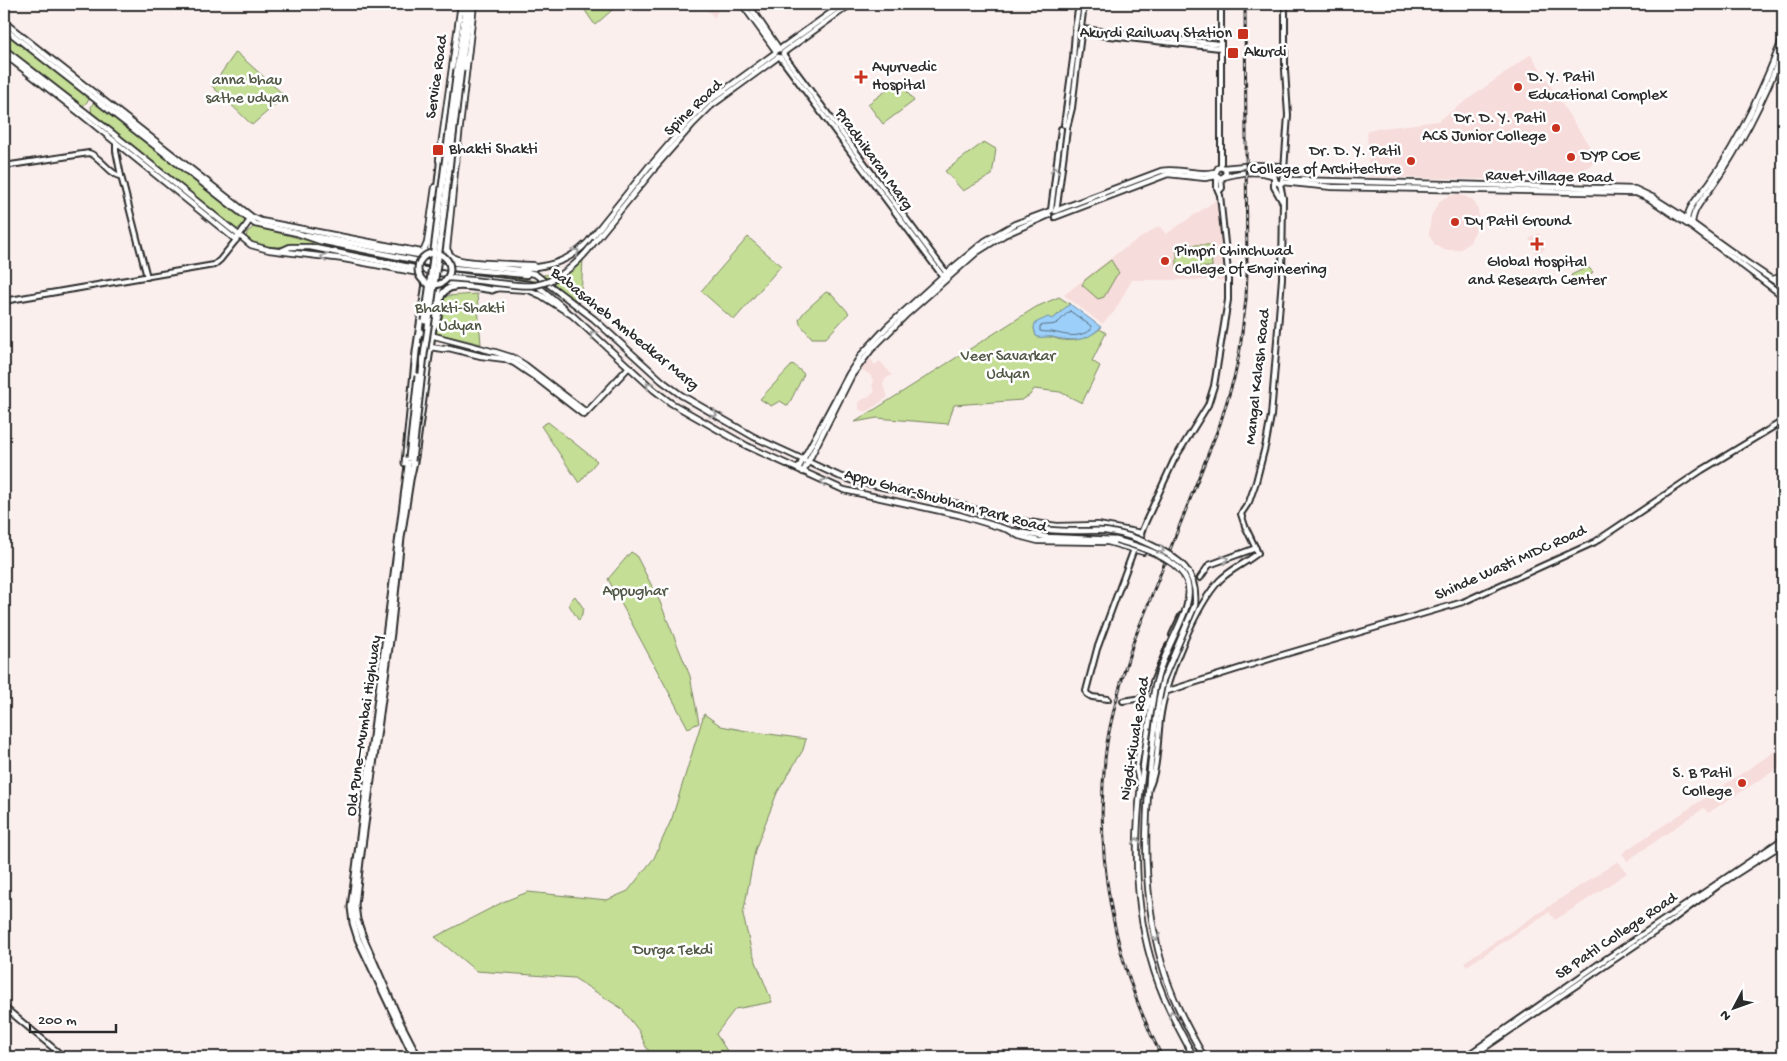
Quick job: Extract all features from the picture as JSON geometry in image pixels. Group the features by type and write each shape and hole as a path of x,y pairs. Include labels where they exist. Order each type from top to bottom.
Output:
{"highway":[{"path":"408,479 440,244 466,18 466,4"},
{"path":"466,18 470,4"},
{"path":"459,69 462,53"},
{"path":"428,255 440,156"},
{"path":"443,256 452,169 456,161"},
{"path":"434,253 443,256 448,262 450,268 446,279 439,284 432,285 426,283 419,273 419,264 428,255 434,253"},
{"path":"408,479 405,464 406,445 426,283"},
{"path":"432,331 439,284"},
{"path":"432,331 437,322 441,295 446,289 456,286 492,290 496,288"},
{"name":"Old Pune–Mumbai Highway","path":"414,1057 358,938 353,923 351,907 408,479 415,457 432,331"},
{"name":"Old Pune–Mumbai Highway","path":"408,479 356,904 357,920 363,937 401,1024 418,1057"}],"main road":[{"name":"Service Road","path":"251,219 414,251 421,252 424,250 427,243 440,156 459,69 461,4"},
{"path":"474,4 459,69 456,161 447,249 455,259 534,266"},
{"path":"742,4 779,53"},
{"path":"748,4 779,53"},
{"path":"779,53 843,4"},
{"path":"446,279 536,285 555,278 588,251 688,122 708,102 851,4"},
{"path":"4,22 259,226 428,255"},
{"path":"4,28 251,219"},
{"path":"1776,61 1783,38"},
{"path":"4,49 104,127 237,238"},
{"path":"1690,224 1690,211 1722,165 1783,50"},
{"path":"4,54 237,238 251,245 280,251 380,265 419,273"},
{"path":"1219,176 1218,168 1222,167 1256,165 1281,166 1284,170 1282,182 1276,182 1274,176 1278,166"},
{"path":"448,262 519,270 563,261 584,246 653,166"},
{"path":"1219,176 1226,172 1222,167"},
{"path":"800,470 804,458 849,374 862,354 887,327 946,276 977,252 1004,235 1052,213 1161,172 1174,169 1219,176 1236,173 1265,172 1274,176"},
{"name":"Ravet Village Road","path":"1282,182 1332,187 1631,192 1648,198 1690,224 1769,280 1782,294"},
{"path":"237,238 251,219"},
{"path":"297,233 320,241 453,268 517,273 544,281"},
{"path":"280,251 290,247 310,247 439,273 529,284 539,287 572,315"},
{"name":"Babasaheb Ambedkar Marg","path":"519,270 535,274 594,319 672,389 754,437 809,461"},
{"path":"1769,280 1780,277 1783,274"},
{"path":"800,470 809,461 842,392 860,362 946,276"},
{"name":"Babasaheb Ambedkar Marg","path":"446,279 448,283 529,290 572,315 671,403 747,446 800,470"},
{"name":"Ravet Village Road","path":"1769,280 1783,285"},
{"path":"419,332 432,331 455,342 514,358 585,414"},
{"path":"453,349 455,342"},
{"path":"417,345 453,349 514,362 585,414"},
{"path":"428,361 432,353 443,349"},
{"path":"585,414 629,367"},
{"name":"Appu Ghar-Shubham Park Road","path":"809,461 851,480 958,504 1012,521 1057,526 1098,525 1141,534"},
{"name":"Appu Ghar-Shubham Park Road","path":"800,470 844,490 959,515 1038,541 1108,542 1143,552"},
{"name":"Nigdi-Kiwale Road","path":"1012,521 1026,527 1045,530 1099,531 1122,534 1142,541 1174,557 1190,573 1196,594 1195,605 1163,680 1154,734 1148,790 1146,852 1151,914 1164,970 1176,1003 1204,1057"},
{"name":"Nigdi-Kiwale Road","path":"1009,530 1046,537 1116,540 1129,544 1168,560 1180,571 1188,586 1189,600 1155,683 1140,786 1136,840 1138,890 1147,944 1164,998 1194,1057"}],"street":[{"path":"1052,213 1057,206 1060,188 1079,4"},
{"path":"1052,213 1065,128 1072,108 1084,4"},
{"path":"1221,4 1222,167"},
{"path":"1284,170 1288,115 1285,76 1285,4"},
{"path":"1075,30 1220,46"},
{"path":"1075,30 1077,35 1081,31"},
{"name":"Pradhikaran Marg","path":"779,53 946,276"},
{"path":"116,142 121,176 147,277"},
{"path":"4,166 91,153 116,175 121,176"},
{"path":"1278,166 1284,159"},
{"path":"1143,552 1141,534 1146,521 1174,460 1208,405 1214,386 1228,300 1227,262 1219,191 1222,188 1219,176"},
{"name":"Mangal Kalash Road","path":"1274,176 1273,184 1282,201"},
{"name":"Mangal Kalash Road","path":"1257,549 1241,514 1256,482 1266,443 1270,416 1282,278 1282,182"},
{"path":"4,301 214,265 237,238"},
{"name":"Shinde Wasti MIDC Road","path":"1123,701 1149,696 1463,602 1595,542 1695,474 1783,421"},
{"path":"1108,699 1092,697 1086,691 1097,649 1134,548"},
{"path":"1148,790 1154,778 1159,726 1165,691 1189,633 1207,598 1220,580 1256,555 1257,549 1209,565 1200,578"},
{"path":"1140,786 1136,769 1149,696 1157,670 1182,613 1186,597"},
{"name":"SB Patil College Road","path":"1471,1057 1783,840"},
{"name":"SB Patil College Road","path":"1709,891 1783,844"},
{"name":"SB Patil College Road","path":"1465,1057 1691,904"},
{"path":"4,1008 64,1057"}],"shaded area":[{"path":"700,4 720,4 715,18 704,7"},
{"name":"D. Y. Patil Educational Complex","path":"1531,54 1599,160 1566,181 1369,177 1367,130 1438,121"},
{"path":"868,150 881,169 874,174 861,155"},
{"name":"Dy Patil Ground","path":"1459,194 1473,200 1478,209 1479,223 1470,242 1463,248 1444,250 1435,245 1429,235 1431,216 1440,201 1446,197"},
{"name":"Pimpri Chinchwad College Of Engineering","path":"1218,199 1225,280 1132,280 1114,312 1102,324 1064,295 1120,251 1159,226 1166,234"},
{"name":"Global Hospital and Research Center","path":"1539,233 1545,249 1536,254 1529,239"},
{"path":"869,357 875,365 880,361 892,375 885,379 883,385 888,397 868,411 861,411 859,409 859,402 875,392 872,385 874,382 870,375 861,369"},
{"path":"1783,746 1783,765 1708,813 1704,808 1627,861 1622,853"},
{"path":"1618,861 1627,873 1576,907 1555,920 1549,912 1467,966 1464,962"}],"green space":[{"path":"582,4 619,4 595,25"},
{"path":"4,30 88,95 89,100 82,107 4,46"},
{"name":"anna bhau sathe udyan","path":"236,52 285,96 252,125 212,86"},
{"path":"899,81 914,101 883,124 868,104"},
{"path":"95,100 246,219 243,225 236,230 92,115 91,107"},
{"path":"984,142 996,149 992,175 963,191 945,171"},
{"path":"255,226 312,242 429,266 536,281 526,283 444,273 295,246 264,246 246,240 247,232"},
{"path":"748,237 781,266 734,320 701,291"},
{"path":"1177,245 1211,245 1212,267 1177,268"},
{"path":"583,258 581,299 561,276"},
{"path":"1111,260 1119,273 1104,297 1098,299 1082,285 1085,280"},
{"path":"1588,267 1593,272 1579,285 1571,275"},
{"path":"557,273 577,299 577,300 537,276"},
{"path":"826,292 832,294 849,313 826,338 812,338 800,324 799,319"},
{"name":"Bhakti-Shakti Udyan","path":"477,294 481,344 436,333 445,296"},
{"name":"Veer Savarkar Udyan","path":"1059,297 1070,304 1055,318 1034,328 1036,336 1062,340 1078,340 1100,329 1106,333 1092,361 1100,366 1082,403 1060,392 1034,389 1030,395 1022,400 954,405 948,424 877,418 855,422 1036,307"},
{"path":"793,364 804,374 788,406 780,401 771,406 760,399"},
{"path":"548,422 597,461 579,483 541,426"},
{"name":"Appughar","path":"631,552 636,555 660,602 690,676 699,723 688,728 608,579"},
{"path":"575,596 584,609 579,621 569,605"},
{"name":"Durga Tekdi","path":"704,714 721,726 806,739 803,750 777,793 755,850 743,915 751,949 772,1002 735,1009 716,1034 731,1057 653,1057 639,1031 621,1008 574,978 476,971 435,937 505,901 528,892 607,900 628,891 654,858 672,818"}],"water":[{"path":"1070,304 1101,327 1089,336 1078,340 1036,336 1035,323 1048,317 1054,318"}],"tunnel":[{"path":"1188,595 1200,578"},
{"path":"1108,699 1123,701"}],"railway":[{"path":"1162,1057 1145,1021 1131,983 1119,944 1110,904 1102,824 1103,783 1109,730 1134,640 1220,424 1235,375 1240,349 1247,273 1245,4"}],"place":[{"name":"Akurdi Railway Station","path":"1243,34"},
{"name":"Akurdi","path":"1233,53"},
{"name":"Ayurvedic Hospital","path":"861,77"},
{"name":"D. Y. Patil Educational Complex","path":"1518,87"},
{"name":"Dr. D. Y. Patil ACS Junior College","path":"1556,128"},
{"name":"Bhakti Shakti","path":"438,150"},
{"name":"DYP COE","path":"1571,157"},
{"name":"Dr. D. Y. Patil College of Architecture","path":"1411,161"},
{"name":"Dy Patil Ground","path":"1455,222"},
{"name":"Global Hospital and Research Center","path":"1537,244"},
{"name":"Pimpri Chinchwad College Of Engineering","path":"1165,261"},
{"name":"S. B Patil College","path":"1742,783"}]}
